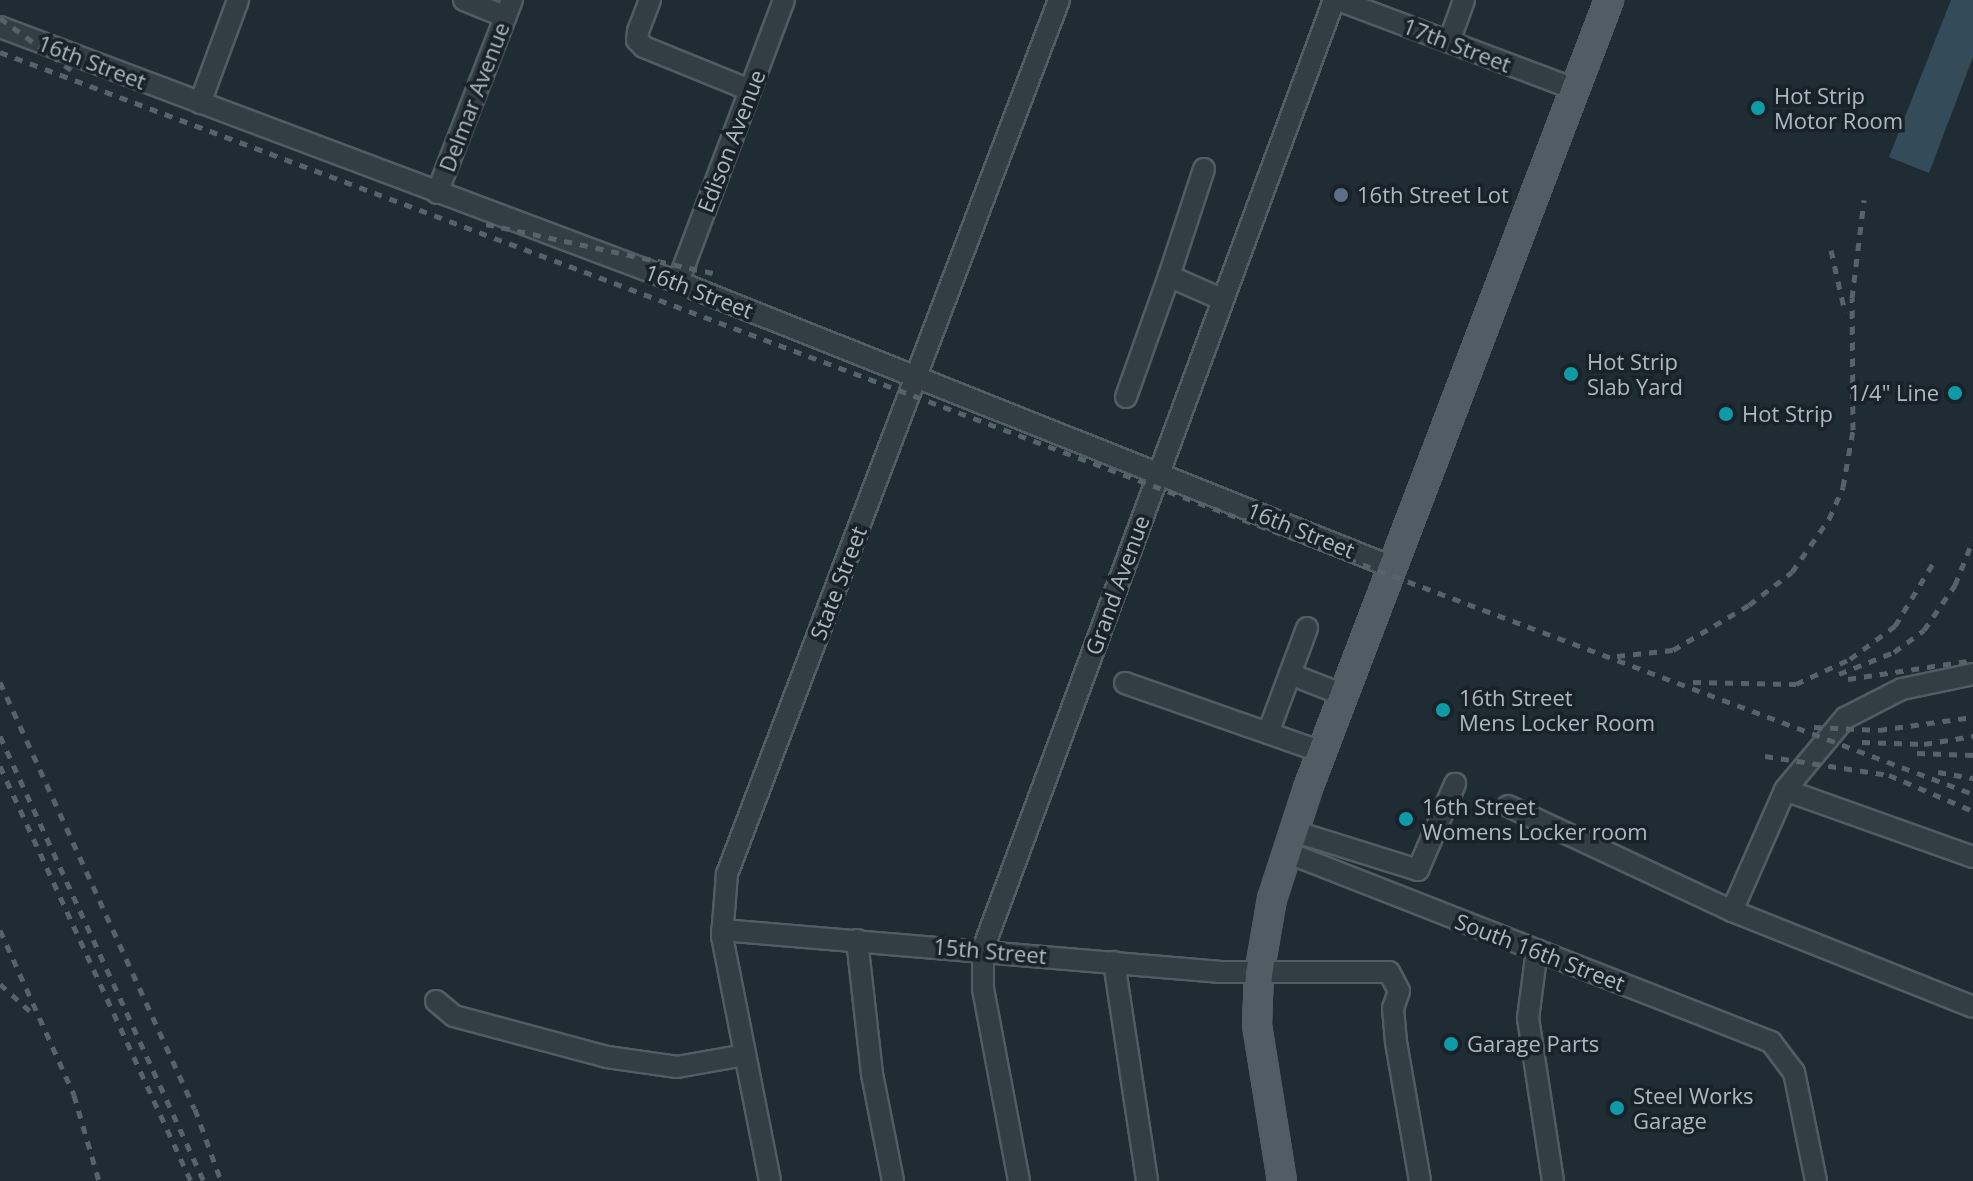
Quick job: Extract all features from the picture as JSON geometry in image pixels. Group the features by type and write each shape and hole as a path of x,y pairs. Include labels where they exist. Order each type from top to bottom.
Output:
{"main road":[{"path":"1282,1181 1261,1071 1259,974 1290,842 1609,0"}],"street":[{"path":"200,103 238,0"},
{"path":"464,0 509,8"},
{"path":"650,0 638,31 637,40 644,47 750,90"},
{"name":"Edison Avenue","path":"678,282 784,0"},
{"name":"State Street","path":"770,1181 722,930 723,901 736,849 1059,0"},
{"name":"17th Street","path":"1336,0 1575,89"},
{"name":"Grand Avenue","path":"1019,1181 983,988 983,949 1156,471 1336,0"},
{"path":"1449,42 1464,0"},
{"name":"Delmar Avenue","path":"437,193 509,8"},
{"name":"16th Street","path":"0,27 678,282 1392,567"},
{"path":"1126,397 1204,169"},
{"path":"1169,276 1221,299"},
{"path":"1268,733 1307,628"},
{"path":"1290,674 1344,695"},
{"path":"1732,911 1785,790 1845,718 1902,689 1973,674"},
{"path":"1125,683 1322,752"},
{"path":"1290,842 1418,870 1455,784"},
{"path":"1785,790 1973,857"},
{"path":"1508,806 1732,911 1973,1007"},
{"name":"South 16th Street","path":"1290,842 1537,950 1771,1042 1789,1059 1816,1181"},
{"name":"15th Street","path":"722,930 1259,974 1377,969 1394,977 1399,991 1393,1008 1400,1078 1420,1181"},
{"path":"857,940 872,1074 893,1181"},
{"path":"1537,950 1528,1018 1553,1181"},
{"path":"1114,962 1147,1181"},
{"path":"436,1001 454,1016 607,1057 677,1067 745,1055"}],"water":[{"path":"1951,0 1973,0 1973,57 1929,173 1889,157"}],"railway":[{"path":"0,18 74,72"},
{"path":"0,52 1973,794"},
{"path":"1617,656 1673,650 1749,605 1792,572 1829,519 1843,487 1853,430 1852,298 1864,200"},
{"path":"486,224 713,273"},
{"path":"1831,250 1845,312"},
{"path":"1839,674 1894,652 1924,630 1955,585 1973,540"},
{"path":"1693,682 1796,684 1850,659 1895,626 1935,560"},
{"path":"1848,679 1973,660"},
{"path":"0,682 195,1109 221,1181"},
{"path":"1814,727 1879,730 1973,717"},
{"path":"0,736 204,1181"},
{"path":"1862,742 1924,744 1973,736"},
{"path":"1917,753 1973,755"},
{"path":"1765,756 1889,775 1973,811"},
{"path":"0,766 191,1181"},
{"path":"1938,772 1973,778"},
{"path":"0,930 74,1095 99,1181"},
{"path":"0,984 30,1011"}],"place":[{"name":"Hot Strip Motor Room","path":"1758,108"},
{"name":"16th Street Lot","path":"1341,195"},
{"name":"Hot Strip Slab Yard","path":"1571,374"},
{"name":"1/4\" Line","path":"1955,393"},
{"name":"Hot Strip","path":"1726,414"},
{"name":"16th Street Mens Locker Room","path":"1443,710"},
{"name":"16th Street Womens Locker room","path":"1406,819"},
{"name":"Garage Parts","path":"1451,1044"},
{"name":"Steel Works Garage","path":"1617,1108"}]}
